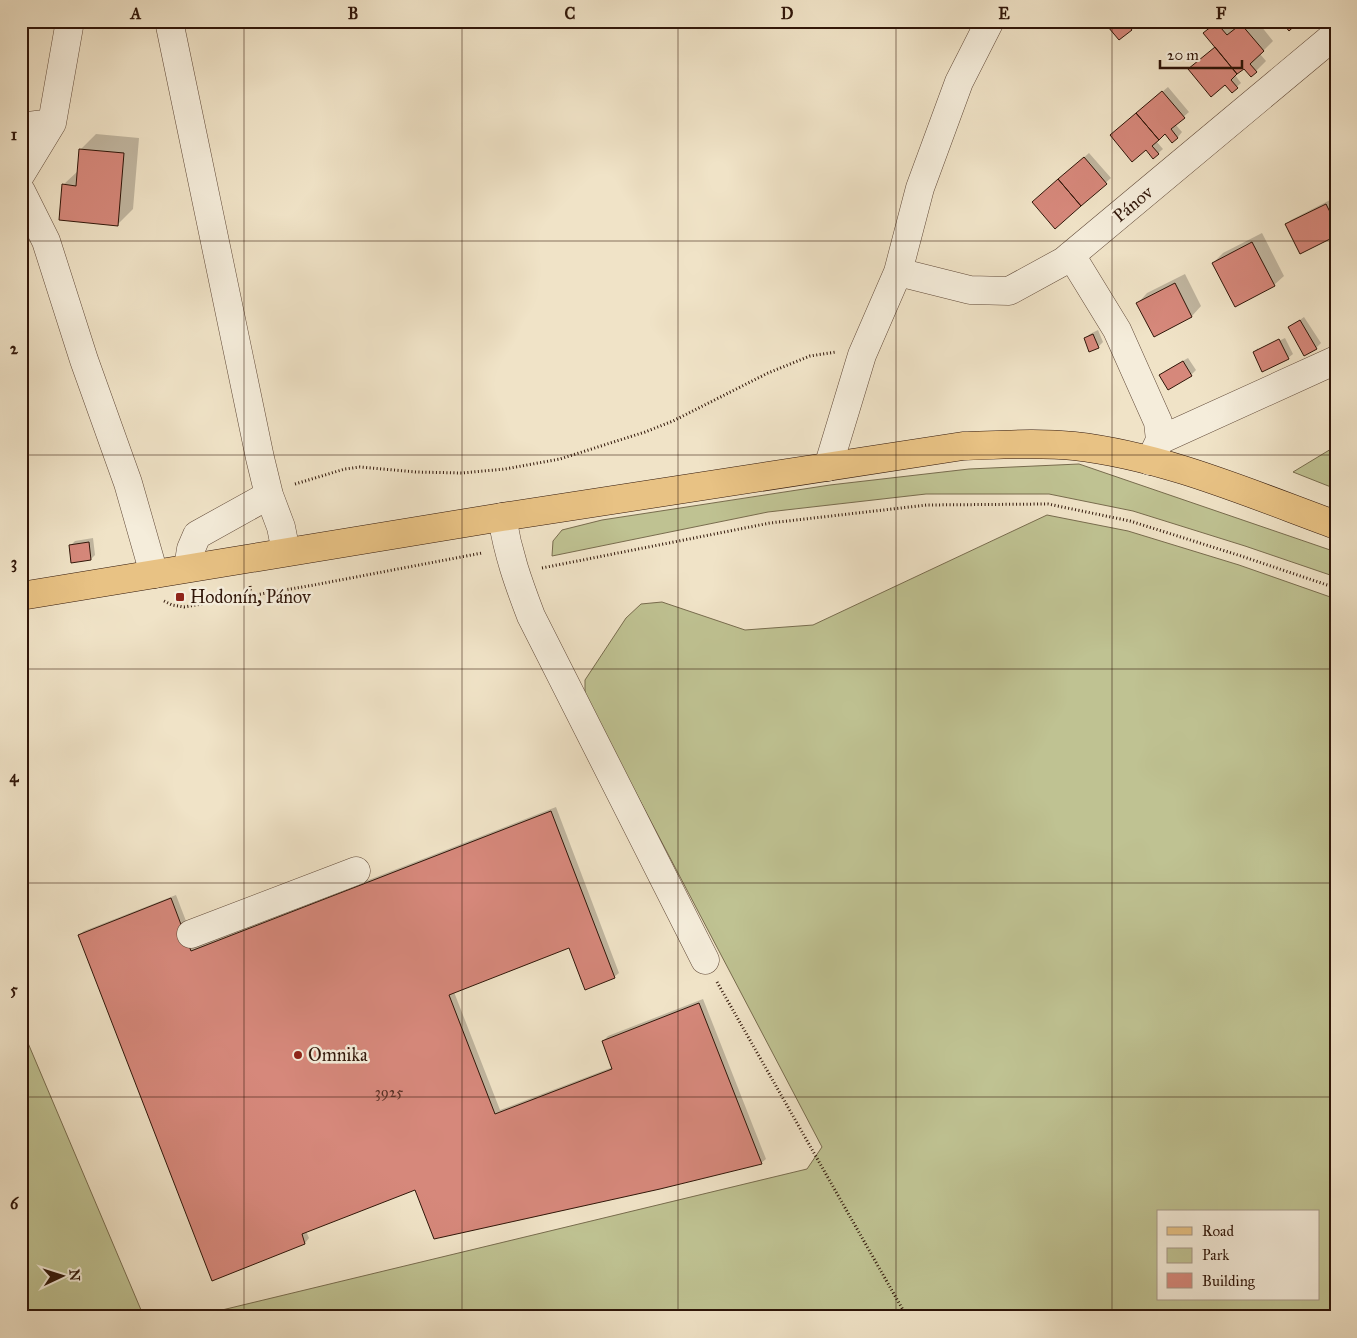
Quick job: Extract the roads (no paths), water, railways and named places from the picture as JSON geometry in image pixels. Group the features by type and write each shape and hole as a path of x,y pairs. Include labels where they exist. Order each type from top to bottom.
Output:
{"main road":[{"path":"21,596 286,552 963,446 1037,443 1092,449 1155,451 1206,478 1336,525"}],"street":[{"path":"21,174 52,123 70,21"},
{"path":"169,21 269,495 281,527 286,552"},
{"path":"828,467 862,355 898,272 920,188 929,162 959,82 990,21"},
{"name":"Pánov","path":"898,272 970,290 1009,291 1072,256 1336,34"},
{"path":"21,127 52,123"},
{"path":"21,191 46,241 84,360 128,483 154,574"},
{"path":"1072,256 1117,330 1158,422 1155,451"},
{"path":"1155,451 1336,360"},
{"path":"188,568 191,549 197,535 269,495"},
{"path":"502,518 507,548 531,616 705,960"},
{"path":"191,934 356,871"}],"place":[{"name":"Hodonín, Pánov","path":"180,597"},
{"name":"Omnika","path":"298,1055"}]}
